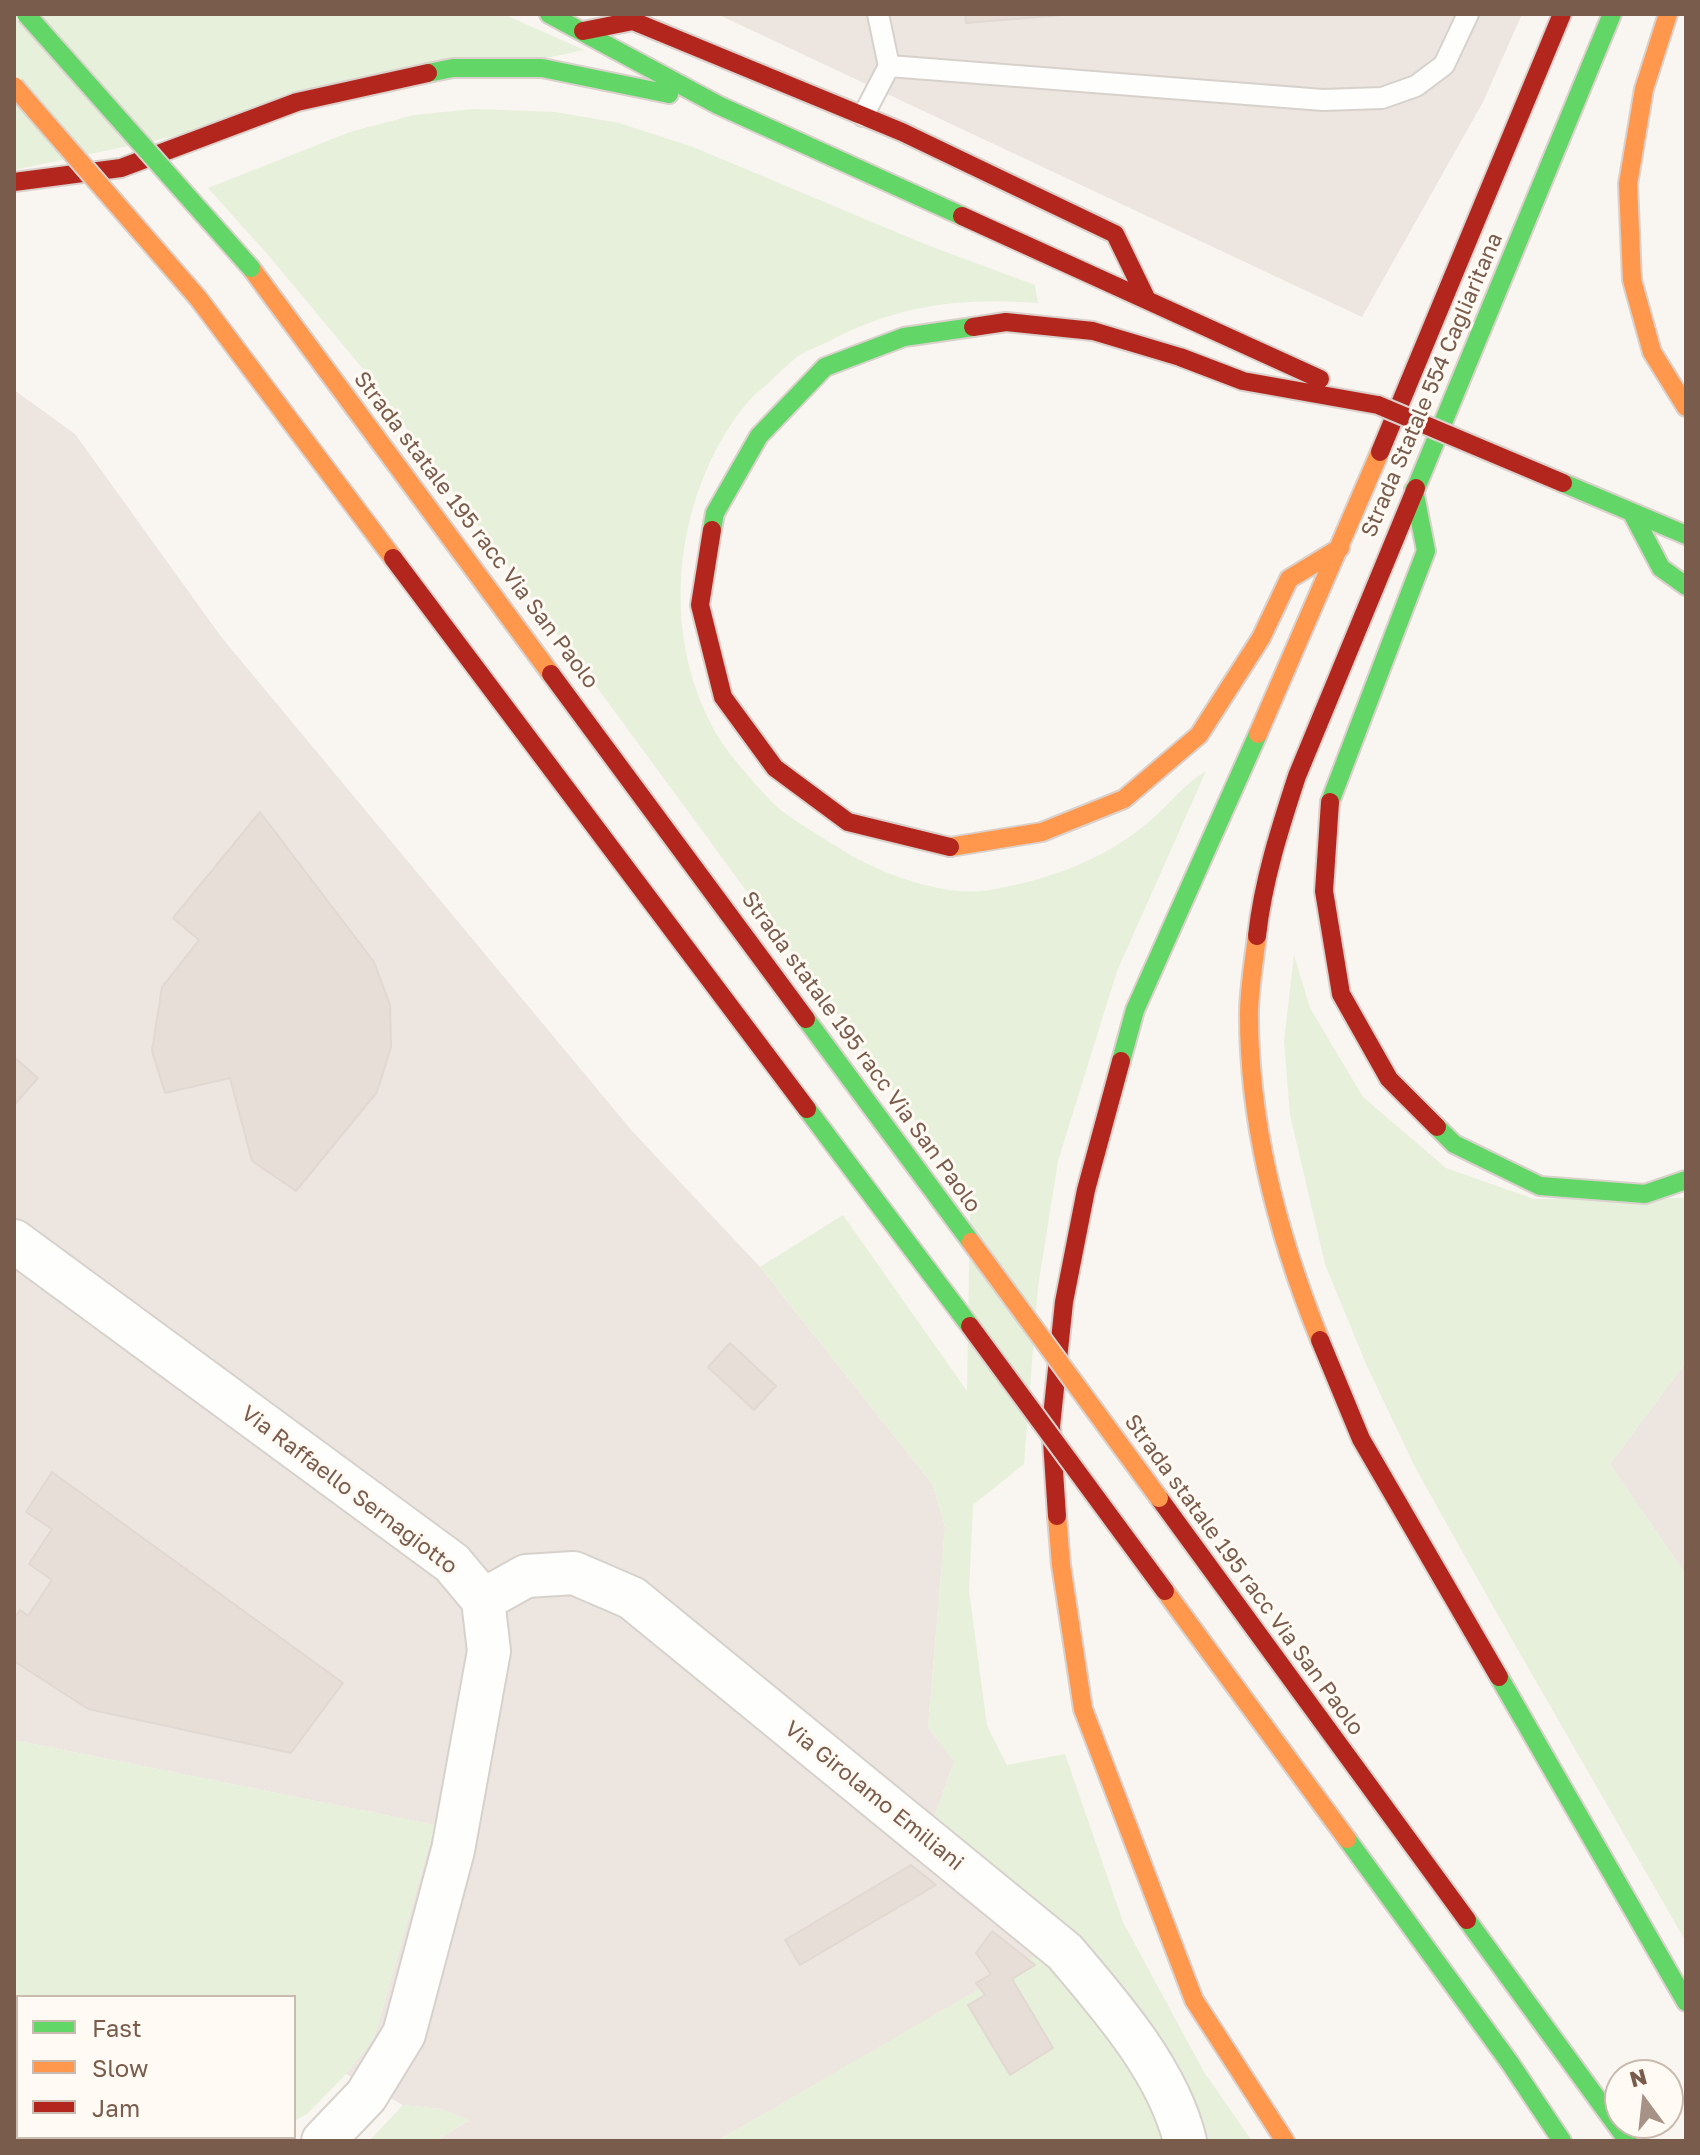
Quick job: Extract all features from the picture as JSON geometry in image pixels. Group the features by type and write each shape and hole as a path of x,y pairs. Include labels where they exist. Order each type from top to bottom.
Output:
{"highway":[{"name":"Strada statale 195 racc Via San Paolo","path":"26,14 251,268 971,1242 1628,2141"},
{"path":"549,14 718,105 1378,405 1686,535"},
{"name":"Strada Statale 554 Cagliaritana","path":"1285,2141 1194,2000 1083,1709 1061,1565 1051,1426 1064,1302 1086,1190 1135,1010 1340,548 1562,14"},
{"name":"Strada Statale 554 Cagliaritana","path":"1612,14 1297,776 1260,908 1249,1012 1252,1082 1262,1158 1302,1295 1361,1439 1686,2002"},
{"path":"1668,14 1644,89 1628,184 1632,280 1652,352 1686,407"},
{"path":"583,31 633,21 863,116 1115,234 1147,300"},
{"path":"14,182 121,168 297,102 453,68 542,68 718,105"},
{"path":"14,86 198,298 970,1326 1500,2051 1562,2141"},
{"path":"1340,548 1289,579 1261,638 1199,735 1124,799 1042,832 947,847 848,822 775,768 723,697 700,605 715,513 759,436 825,367 904,337 1006,322 1093,331 1180,357 1243,381 1378,405"},
{"path":"1414,490 1426,551 1329,804 1324,891 1341,994 1389,1079 1454,1144 1540,1186 1645,1194 1686,1180"},
{"path":"1632,513 1661,568 1686,586"}],"street":[{"name":"Via Raffaello Sernagiotto","path":"14,1241 452,1563 483,1600"},
{"name":"Via Girolamo Emiliani","path":"483,1600 526,1576 574,1573 632,1598 1065,1952 1118,2015 1157,2074 1185,2141"},
{"path":"323,2141 366,2096 404,2034 453,1850 489,1651 483,1600"}],"lane":[{"path":"863,116 889,66 878,14"},
{"path":"889,66 1323,100 1382,98 1416,86 1444,65 1468,14"}],"shaded area":[{"path":"717,14 1522,14 1483,102 1362,317"},
{"path":"14,390 75,434 222,638 633,1132 760,1267 933,1485 945,1527 928,1727 954,1762 932,1823 1070,1937 717,2141 436,2141 468,2121 441,2109 403,2105 346,2074 374,2038 435,1825 14,1740"},
{"path":"1686,1362 1686,1575 1610,1464"}],"green space":[{"path":"14,14 503,14 584,50 14,170"},
{"path":"474,109 556,112 619,123 693,147 927,245 1035,285 1038,303 983,301 932,306 906,311 856,328 797,357 752,397 721,441 702,481 689,524 682,569 681,614 688,659 701,701 721,741 750,778 783,812 802,825 852,856 910,881 971,891 1012,886 1054,874 1095,857 1133,835 1206,771 1117,971 1058,1161 1038,1287 1024,1464 973,1505 969,1591 987,1726 1007,1765 1065,1754 1123,1922 1204,2072 1252,2141 1200,2141 932,1823 954,1762 928,1727 945,1527 933,1485 760,1267 843,1215 967,1391 970,1208 950,1168 363,369 208,188 350,132 414,115"},
{"path":"1294,955 1310,1008 1363,1097 1446,1168 1534,1199 1686,1198 1686,1362 1610,1464 1686,1575 1686,1942 1416,1469 1366,1364 1325,1264 1290,1115 1284,1041"},
{"path":"14,1740 435,1825 374,2038 346,2074 307,2114 296,2120 296,1995 16,1995 16,2139 265,2139 14,2141"},
{"path":"1044,1951 1136,2064 1168,2141 717,2141"},
{"path":"403,2105 441,2109 469,2120 436,2141 369,2141"}],"building":[{"path":"965,14 1075,14 966,23"},
{"path":"260,812 374,962 390,1005 391,1047 377,1092 296,1191 252,1161 230,1078 165,1093 152,1051 162,987 199,940 173,918"},
{"path":"14,1057 38,1078 14,1105"},
{"path":"730,1343 776,1386 754,1410 708,1367"},
{"path":"52,1472 343,1683 291,1753 88,1709 14,1661 14,1619 20,1610 28,1616 52,1580 29,1564 52,1529 26,1512"},
{"path":"911,1865 936,1885 800,1965 785,1940"},
{"path":"992,1931 1035,1965 1012,1979 1053,2048 1010,2075 968,2005 985,1995 976,1983 991,1974 976,1953"}],"traffic: fast":[{"path":"26,14 251,268"},
{"path":"549,14 718,105 962,216"},
{"path":"1416,488 1612,14"},
{"path":"428,73 453,68 542,68 669,94"},
{"path":"712,530 715,513 759,436 825,367 904,337 973,327"},
{"path":"1563,483 1686,535"},
{"path":"1330,802 1426,551 1414,490"},
{"path":"1632,513 1661,568 1686,586"},
{"path":"1121,1061 1135,1010 1258,734"},
{"path":"806,1019 971,1242"},
{"path":"807,1109 970,1326"},
{"path":"1437,1127 1454,1144 1540,1186 1645,1194 1686,1180"},
{"path":"1499,1677 1686,2002"},
{"path":"1347,1839 1510,2063 1562,2141"},
{"path":"1467,1920 1628,2141"}],"traffic: slow":[{"path":"1668,14 1644,89 1628,184 1632,280 1652,352 1686,407"},
{"path":"14,86 198,298"},
{"path":"251,268 551,674"},
{"path":"198,298 393,558"},
{"path":"1258,734 1380,452"},
{"path":"950,847 1042,832 1124,799 1199,735 1261,638 1289,579 1340,548"},
{"path":"1257,936 1249,1015 1250,1057 1260,1140 1279,1221 1320,1340"},
{"path":"971,1242 1159,1498"},
{"path":"1057,1516 1061,1565 1083,1709 1194,2000 1285,2141"},
{"path":"1165,1591 1347,1839"}],"traffic: jam":[{"path":"1380,452 1562,14"},
{"path":"583,31 633,21 902,132 1115,234 1147,300"},
{"path":"14,182 121,168 297,102 428,73"},
{"path":"962,216 1320,379"},
{"path":"973,327 1006,322 1093,331 1180,357 1243,381 1378,405"},
{"path":"1378,405 1563,483"},
{"path":"1257,936 1268,875 1297,776 1416,488"},
{"path":"712,530 700,605 723,697 775,768 848,822 950,847"},
{"path":"393,558 807,1109"},
{"path":"551,674 806,1019"},
{"path":"1330,802 1324,891 1341,994 1389,1079 1437,1127"},
{"path":"1057,1516 1051,1426 1064,1302 1086,1190 1121,1061"},
{"path":"970,1326 1165,1591"},
{"path":"1320,1340 1361,1439 1499,1677"},
{"path":"1159,1498 1467,1920"}]}
